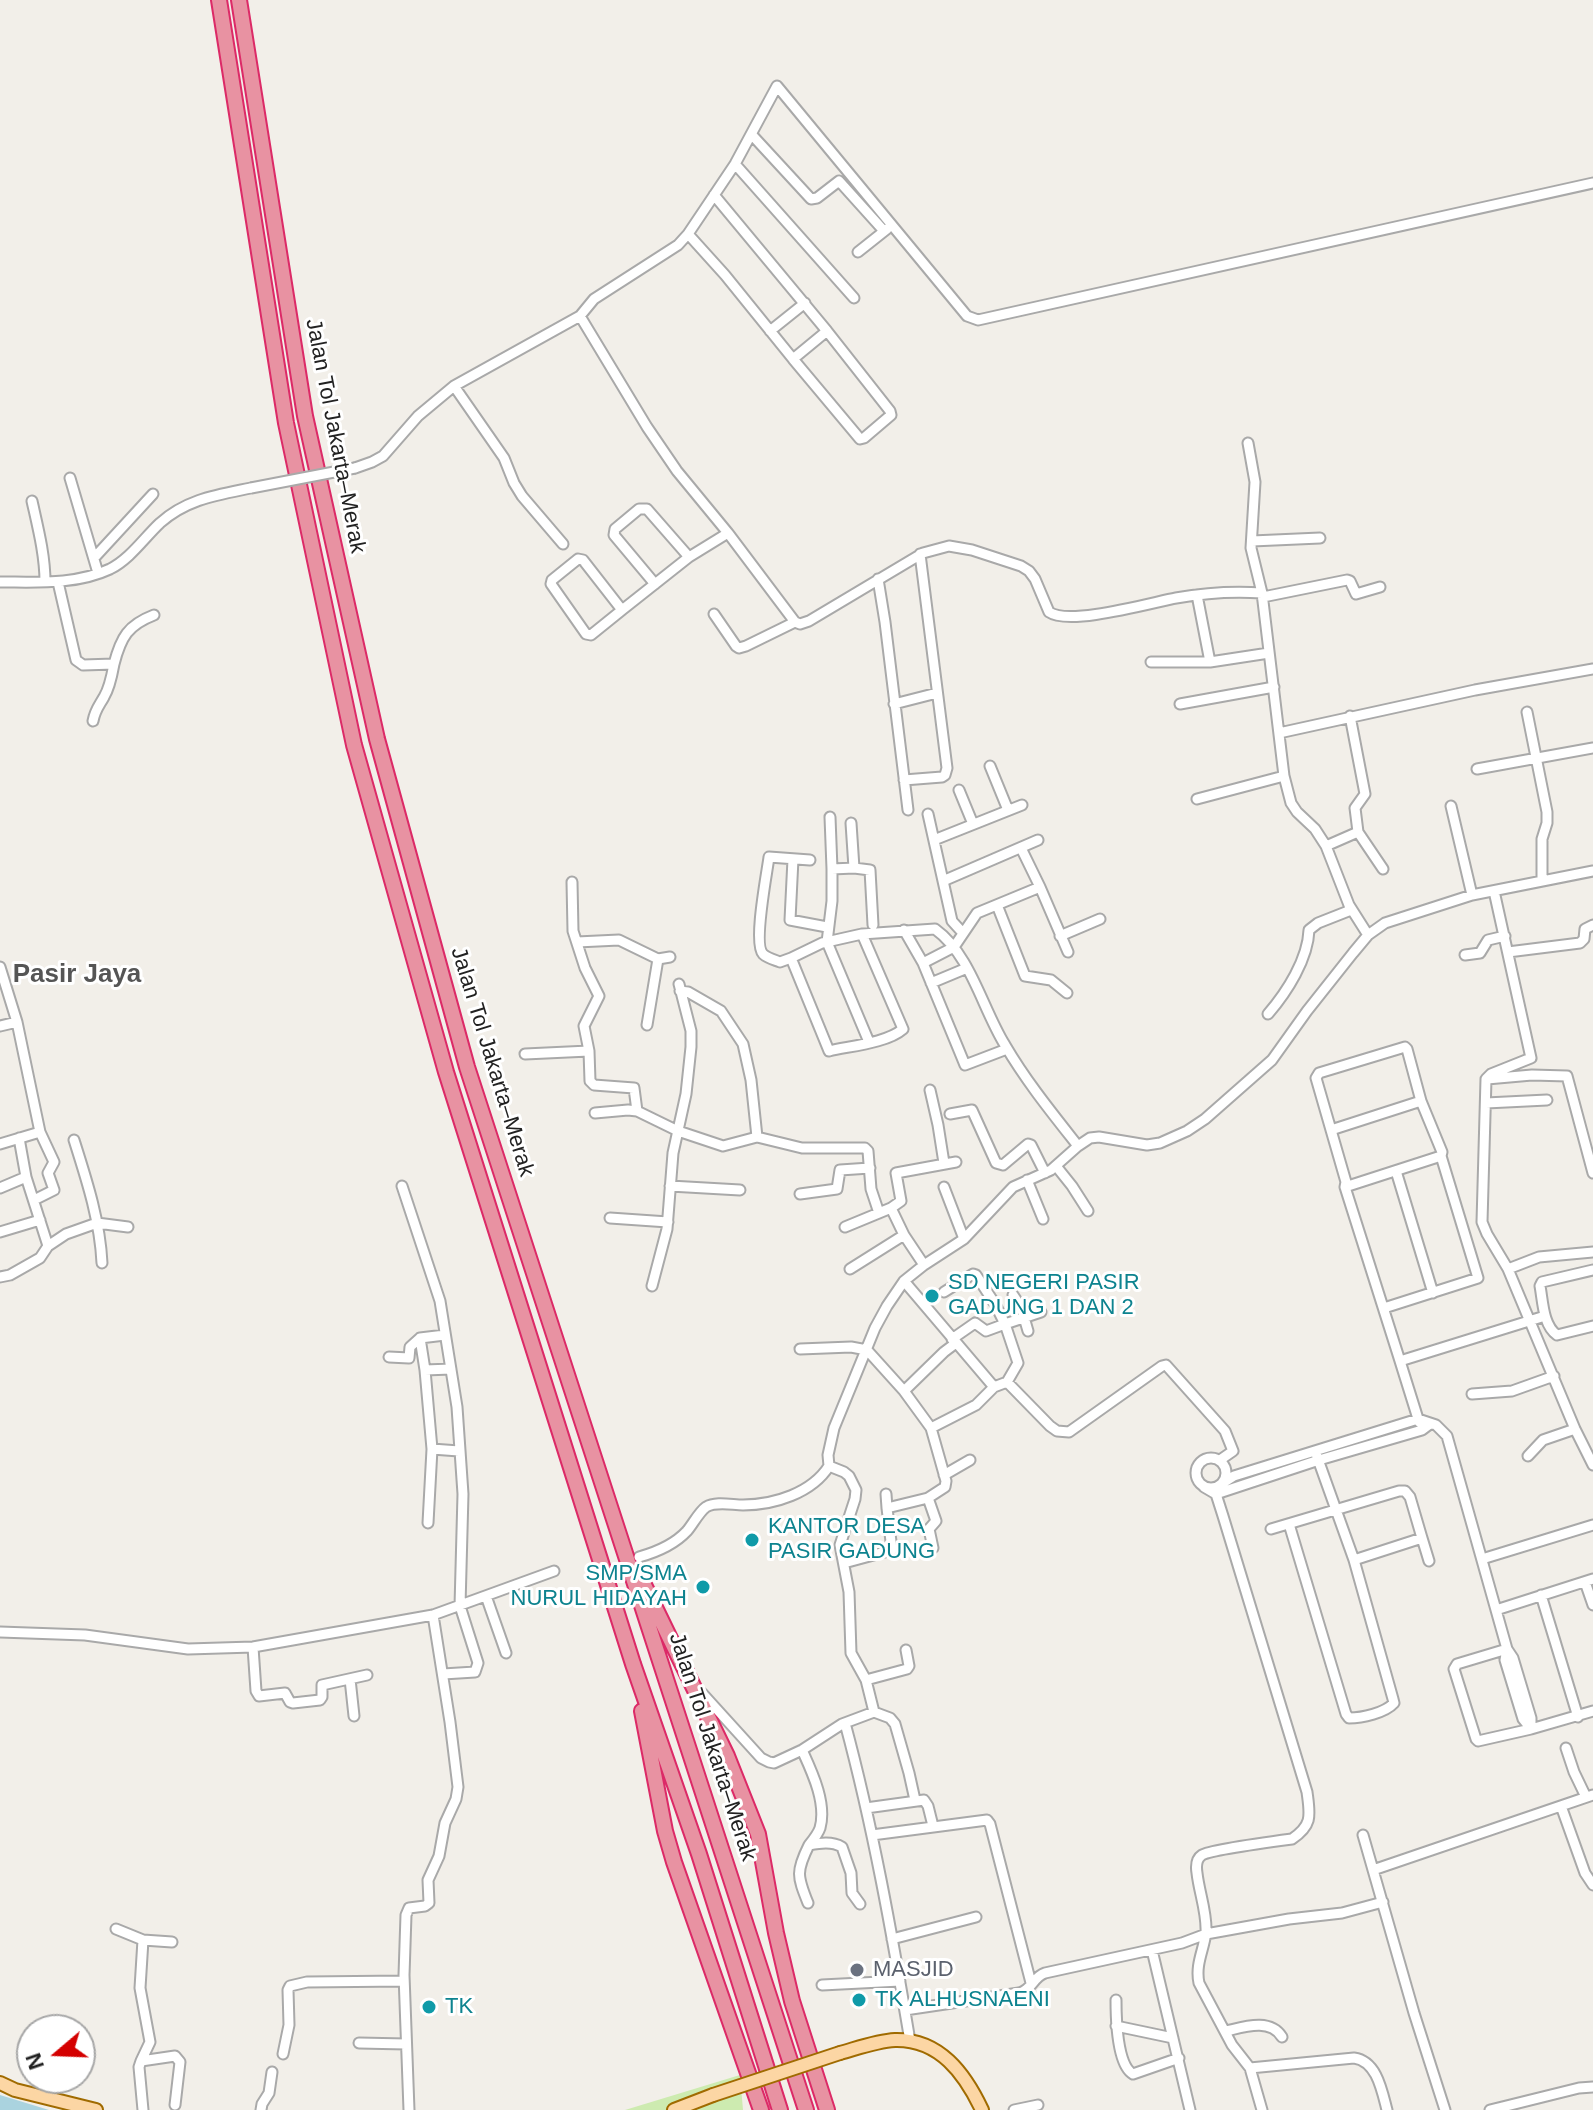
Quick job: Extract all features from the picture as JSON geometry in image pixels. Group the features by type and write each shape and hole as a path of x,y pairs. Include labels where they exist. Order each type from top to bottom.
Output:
{"highway":[{"name":"Jalan Tol Jakarta–Merak","path":"219,0 286,423 354,745 446,1072 633,1664 699,1854 780,2110"},
{"name":"Jalan Tol Jakarta–Merak","path":"239,0 305,416 377,739 467,1067 634,1559 806,2110"},
{"path":"634,1559 727,1756 758,1834 792,2001 827,2110"},
{"path":"633,1664 665,1831 693,1921 761,2110"}],"main road":[{"path":"674,2110 884,2041 910,2041 935,2051 959,2069 982,2110"},
{"path":"0,2083 15,2090 96,2110"}],"street":[{"path":"0,582 58,582 98,573 119,564 174,512 197,500 355,468 383,456 418,416 454,386 580,316 594,299 669,251 688,234 735,164 777,86 888,228 967,316 975,320 1593,183"},
{"path":"752,135 811,199 817,198 839,181 888,228"},
{"path":"735,164 854,298"},
{"path":"688,234 858,438 864,438 889,418 890,411 714,195"},
{"path":"858,252 888,228"},
{"path":"770,331 805,303"},
{"path":"580,316 677,471 795,622 800,624 920,554 949,546 1013,562 1032,574 1049,612 1059,617 1197,595 1229,592 1262,595 1347,580 1356,594 1380,587"},
{"path":"793,359 827,331"},
{"path":"454,386 504,458 522,496 563,544"},
{"path":"1248,443 1255,482 1251,548 1262,595 1284,776 1291,803 1326,846 1351,910 1368,935"},
{"path":"70,478 98,573"},
{"path":"94,558 153,494"},
{"path":"32,501 45,582"},
{"path":"655,584 614,535 615,529 639,509 647,509 689,557"},
{"path":"622,610 581,559 551,582 589,635 622,610 689,557 728,533"},
{"path":"1252,541 1320,538"},
{"path":"904,780 942,777 946,772 920,554"},
{"path":"878,579 908,810"},
{"path":"58,582 76,660 83,665 114,664"},
{"path":"1197,595 1210,662"},
{"path":"714,614 739,648 795,622"},
{"path":"93,721 97,706 111,681 117,652 129,629 138,621 154,615"},
{"path":"1151,662 1210,662 1269,653"},
{"path":"1279,733 1475,690 1593,669"},
{"path":"1180,704 1274,687"},
{"path":"894,704 937,693"},
{"path":"1527,712 1547,812 1542,839 1542,881"},
{"path":"1350,716 1365,794 1355,808 1358,832 1383,869"},
{"path":"1477,769 1593,748"},
{"path":"990,766 1008,810"},
{"path":"1197,799 1284,776"},
{"path":"959,790 973,824"},
{"path":"934,840 1022,805"},
{"path":"1451,806 1472,895"},
{"path":"928,814 952,921 967,968 993,1026 1031,1087 1078,1146"},
{"path":"830,817 831,914 827,934 869,1042"},
{"path":"851,823 854,868"},
{"path":"1326,846 1358,832"},
{"path":"943,881 1038,840"},
{"path":"1021,848 1068,952"},
{"path":"810,860 769,857 759,949 764,955 780,962 827,934"},
{"path":"793,859 790,920 827,934 935,929 958,940"},
{"path":"832,869 870,870 873,925"},
{"path":"634,1559 665,1548 684,1534 705,1507 773,1501 817,1481 829,1466 828,1455 834,1428 887,1306 904,1281 964,1239 1013,1187 1045,1173 1078,1146 1095,1137 1147,1145 1160,1143 1205,1119 1272,1060 1368,935 1385,923 1472,895 1593,871"},
{"path":"572,882 573,931 585,968 599,996 585,1023 591,1084 634,1088 637,1111"},
{"path":"923,963 958,940 977,913 1040,887"},
{"path":"1494,891 1531,1058 1491,1074 1486,1079 1482,1222 1508,1269 1593,1465"},
{"path":"997,905 1025,976 1051,980 1067,993"},
{"path":"1268,1014 1294,975 1307,945 1310,928 1351,910"},
{"path":"1060,936 1100,919"},
{"path":"1508,952 1580,943 1585,929 1593,925"},
{"path":"904,930 923,963 965,1065 1007,1049"},
{"path":"791,958 829,1051 900,1033 903,1029 862,934"},
{"path":"1465,955 1480,953 1488,940 1505,936"},
{"path":"577,942 619,940 658,959 670,957"},
{"path":"647,1025 658,959"},
{"path":"0,967 5,998 17,1022 40,1132 54,1162 48,1173 54,1190 34,1200"},
{"path":"931,983 967,968"},
{"path":"652,1286 668,1222 670,1186 686,1094 691,1039 680,987 721,1011 743,1044 751,1080 757,1137"},
{"path":"0,1026 17,1022"},
{"path":"1384,1308 1476,1280 1479,1275 1442,1152 1421,1101 1407,1049 1401,1047 1316,1075 1345,1187 1418,1419 1426,1427"},
{"path":"525,1054 589,1051"},
{"path":"1527,1060 1527,1070 1532,1075"},
{"path":"1486,1079 1567,1076 1588,1139 1593,1173"},
{"path":"930,1090 944,1163"},
{"path":"1486,1103 1547,1100"},
{"path":"1331,1130 1421,1101"},
{"path":"950,1114 972,1110 999,1165 1028,1144 1045,1173"},
{"path":"595,1113 637,1111 678,1131 723,1146 757,1137 802,1148 865,1148 868,1151 871,1190 879,1213"},
{"path":"1,1141 40,1132"},
{"path":"19,1138 26,1177 48,1246"},
{"path":"74,1140 89,1187 102,1263"},
{"path":"1345,1187 1441,1156"},
{"path":"845,1227 891,1208 902,1199 896,1173 956,1162"},
{"path":"1056,1166 1088,1211"},
{"path":"800,1194 837,1189 840,1170 870,1168"},
{"path":"1396,1171 1433,1293"},
{"path":"0,1188 26,1177"},
{"path":"1027,1180 1043,1219"},
{"path":"402,1186 440,1301 457,1407 463,1494 460,1606 478,1663 477,1670 470,1674 443,1674"},
{"path":"670,1186 740,1190"},
{"path":"944,1187 964,1239"},
{"path":"891,1208 924,1265"},
{"path":"610,1218 668,1222"},
{"path":"0,1232 40,1220"},
{"path":"0,1277 10,1275 40,1258 48,1246 66,1234 97,1223 128,1227"},
{"path":"850,1269 904,1235"},
{"path":"1508,1269 1539,1257 1593,1252"},
{"path":"1593,1270 1542,1282 1540,1286 1550,1330 1557,1335 1593,1326"},
{"path":"931,1428 976,1405 994,1387 1007,1382 1018,1363 1005,1324 976,1275 944,1292"},
{"path":"904,1281 994,1387"},
{"path":"1013,1295 1020,1303 1028,1331"},
{"path":"904,1391 975,1323 986,1331 1041,1312"},
{"path":"1400,1361 1545,1316"},
{"path":"389,1357 409,1358 410,1347 420,1338 445,1335"},
{"path":"420,1338 432,1449 428,1523"},
{"path":"800,1349 851,1347 867,1350 904,1391 931,1428 945,1487 928,1498 887,1508"},
{"path":"1007,1382 1050,1426 1057,1431 1069,1432 1165,1365 1225,1431 1233,1451 1220,1460"},
{"path":"425,1370 451,1369"},
{"path":"1472,1394 1512,1391 1554,1376"},
{"path":"1262,2110 1250,2068 1232,2045 1196,1972 1206,1934 1197,1873 1199,1858 1215,1852 1292,1839 1303,1832 1310,1817 1307,1792 1220,1490 1226,1479 1226,1468 1220,1460 1210,1458 1201,1461 1196,1470 1197,1479 1204,1487 1220,1490 1418,1419"},
{"path":"1320,1455 1426,1427 1441,1429 1447,1436 1507,1649 1505,1660 1523,1719 1531,1729"},
{"path":"1528,1456 1543,1440 1575,1429"},
{"path":"432,1449 459,1451"},
{"path":"1289,1524 1346,1714 1352,1718 1390,1708 1394,1703 1354,1560 1320,1455"},
{"path":"944,1475 970,1460"},
{"path":"829,1466 849,1476 856,1490 840,1545 849,1592 851,1653 866,1680 874,1712"},
{"path":"1271,1529 1405,1491 1410,1497 1429,1561"},
{"path":"844,1563 892,1550 886,1494"},
{"path":"928,1498 936,1521 929,1529 933,1548"},
{"path":"1482,1559 1593,1525"},
{"path":"1354,1560 1422,1538"},
{"path":"0,1632 85,1635 188,1649 253,1647 433,1615 554,1571"},
{"path":"1496,1610 1589,1580 1593,1605"},
{"path":"1541,1595 1578,1717"},
{"path":"486,1596 506,1653"},
{"path":"409,2110 404,1981 407,1911 429,1903 428,1880 439,1856 445,1823 458,1794 433,1615"},
{"path":"253,1647 259,1696 285,1693 293,1703 320,1700 322,1685 367,1675"},
{"path":"1507,1649 1457,1664 1454,1669 1478,1741 1593,1711"},
{"path":"866,1680 907,1669 906,1650"},
{"path":"350,1679 354,1716"},
{"path":"690,1679 761,1758 774,1763 802,1750 844,1723 874,1712 890,1718 895,1724 915,1800"},
{"path":"844,1723 872,1835 910,2041"},
{"path":"1373,1870 1590,1796 1574,1772 1566,1748"},
{"path":"802,1750 817,1787 821,1815 820,1830 809,1845 798,1874 808,1903"},
{"path":"866,1808 924,1800 933,1826"},
{"path":"1561,1806 1585,1873 1593,1885"},
{"path":"872,1835 983,1819 990,1824 1031,1983"},
{"path":"1363,1835 1445,2110"},
{"path":"809,1845 824,1843 842,1847 851,1873 852,1893 860,1904"},
{"path":"905,2010 1019,1993 1045,1973 1182,1943 1206,1934 1342,1913 1383,1902"},
{"path":"892,1939 976,1917"},
{"path":"116,1929 143,1940 172,1942"},
{"path":"143,1940 140,1988 150,2042 139,2067 143,2110"},
{"path":"1152,1950 1190,2110"},
{"path":"283,2054 289,2025 290,1986 307,1982 404,1981"},
{"path":"822,1985 900,1981"},
{"path":"1116,2000 1116,2026 1126,2070 1130,2074 1179,2058"},
{"path":"1116,2026 1173,2038"},
{"path":"1226,2031 1269,2026 1282,2037"},
{"path":"359,2043 406,2044"},
{"path":"141,2061 178,2058 175,2105"},
{"path":"1250,2068 1363,2059 1371,2066 1387,2110"},
{"path":"261,2110 269,2093 272,2072"},
{"path":"1490,2110 1593,2087"},
{"path":"1014,2110 1038,2105"}],"green space":[{"path":"740,2075 743,2110 625,2110"}],"water":[{"path":"0,2095 49,2110 0,2110"}],"place":[{"name":"SD NEGERI PASIR GADUNG 1 DAN 2","path":"932,1296"},
{"name":"KANTOR DESA PASIR GADUNG","path":"752,1540"},
{"name":"SMP/SMA NURUL HIDAYAH","path":"703,1587"},
{"name":"MASJID","path":"857,1970"},
{"name":"TK ALHUSNAENI","path":"859,2000"},
{"name":"TK","path":"429,2007"}],"district":[{"name":"Pasir Jaya","path":"77,975"}]}
